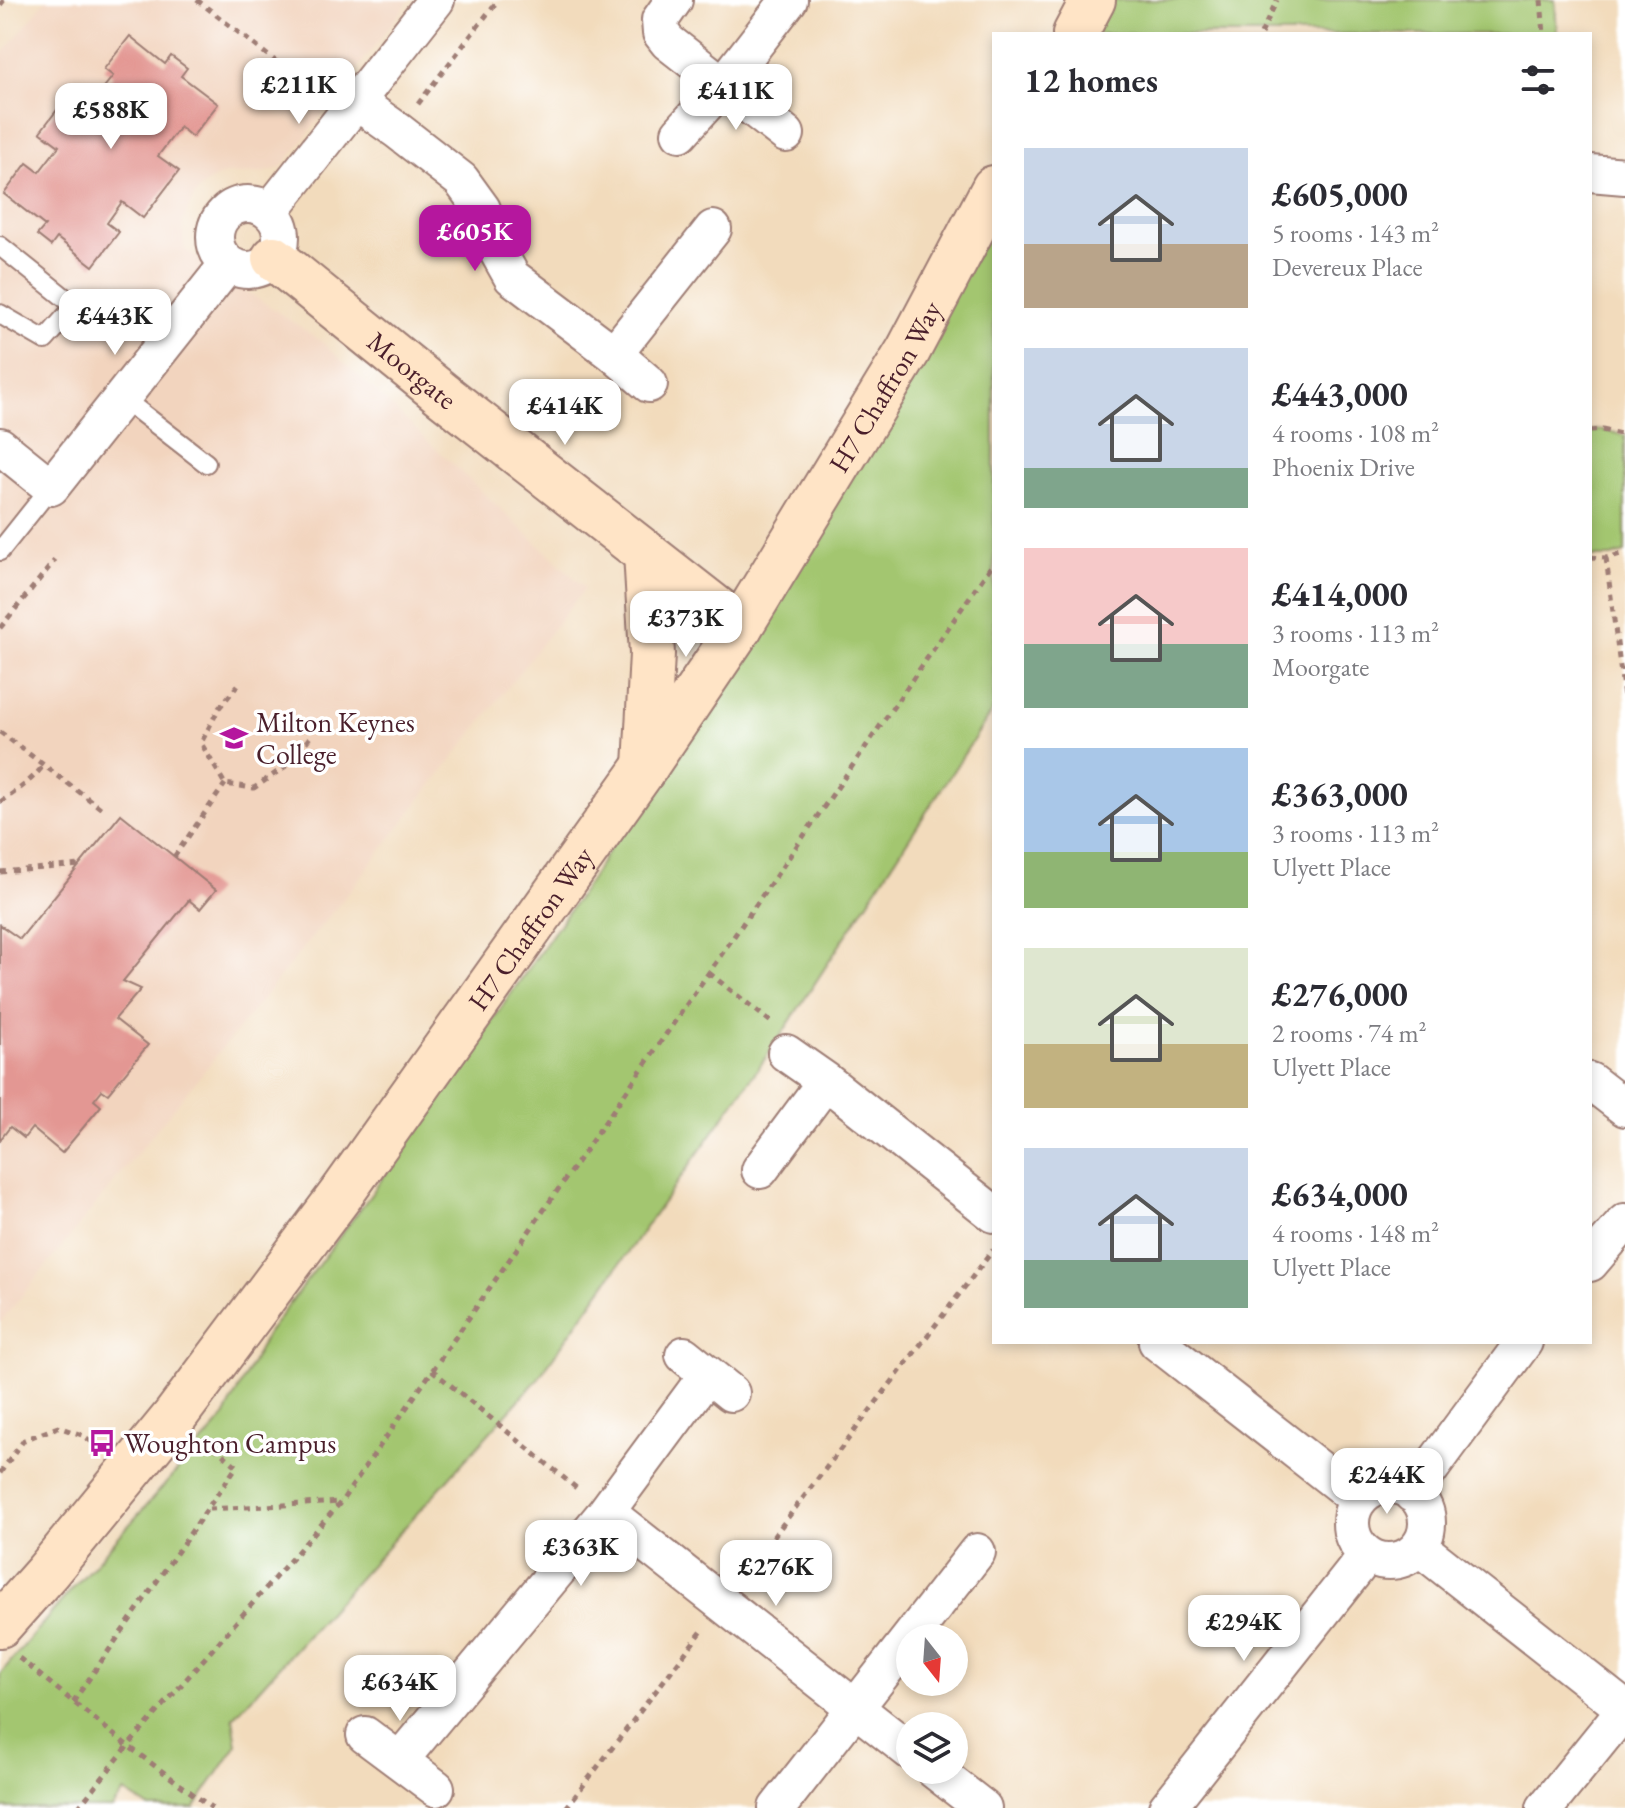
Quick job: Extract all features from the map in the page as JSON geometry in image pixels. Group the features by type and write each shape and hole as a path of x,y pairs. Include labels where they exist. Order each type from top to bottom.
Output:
{"street":[{"path":"270,211 436,0"},
{"path":"674,0 660,20 661,33 668,42 786,134"},
{"path":"680,133 724,84 789,0"},
{"path":"1076,32 1093,0"},
{"path":"351,109 398,131 461,180 482,209 494,245 512,277 649,384"},
{"path":"1592,173 1625,176"},
{"name":"H7 Chaffron Way","path":"6,1638 47,1572 175,1416 351,1180 646,766 740,627 908,351 992,192"},
{"path":"254,204 270,211 280,226 281,243 274,258 260,269 244,271 228,264 216,250 214,232 221,216 236,205 254,204"},
{"path":"614,354 713,229"},
{"name":"Moorgate","path":"274,258 740,627"},
{"path":"0,446 51,487 228,264"},
{"path":"646,553 652,654 646,766"},
{"path":"786,1053 992,1212"},
{"path":"760,1170 826,1081"},
{"path":"1592,1083 1625,1108"},
{"path":"1592,1261 1625,1222"},
{"path":"1160,1344 1359,1500"},
{"path":"1412,1494 1523,1344"},
{"path":"400,1760 606,1512 708,1374"},
{"path":"1384,1486 1398,1486 1412,1494 1423,1506 1427,1522 1419,1547 1409,1556 1395,1561 1367,1555 1357,1545 1351,1530 1352,1514 1359,1500 1369,1490 1384,1486"},
{"path":"606,1512 896,1740"},
{"path":"1419,1547 1625,1709 1545,1808"},
{"path":"777,1808 977,1552"},
{"path":"1167,1808 1367,1555"},
{"path":"365,1735 436,1788"},
{"path":"952,1784 983,1808"}],"lane":[{"path":"0,246 75,306 45,340 0,314"},
{"path":"121,397 206,463"},
{"path":"0,551 51,487"}],"path":[{"path":"0,5 4,0"},
{"path":"197,0 351,109"},
{"path":"398,131 498,0"},
{"path":"1262,32 1277,0"},
{"path":"1541,0 1544,32"},
{"path":"1592,431 1625,435"},
{"path":"1592,557 1606,558 1625,553"},
{"path":"1606,558 1625,705"},
{"path":"0,628 55,560"},
{"path":"78,1808 128,1746 341,1502 992,565"},
{"path":"225,784 201,743 219,708 238,685"},
{"path":"0,732 102,809"},
{"path":"225,784 254,788 289,764 310,737"},
{"path":"0,802 34,777 44,765"},
{"path":"174,857 225,784"},
{"path":"0,872 80,865"},
{"path":"566,1808 992,1251"},
{"path":"432,1370 606,1512"},
{"path":"73,1702 237,1466 175,1416"},
{"path":"0,1473 24,1440 58,1427 82,1435 131,1469"},
{"path":"208,1509 341,1502"},
{"path":"6,1638 73,1702 212,1808"}],"shaded area":[{"name":"Milton Keynes College","path":"46,0 410,0 280,168 261,173 224,174 206,183 194,196 182,222 185,250 321,341 585,588 351,889 0,1323 0,57"}],"green space":[{"path":"1111,0 1555,0 1557,32 1095,32"},
{"path":"992,229 992,711 774,1046 537,1380 233,1718 237,1745 194,1808 150,1808 124,1792 112,1808 0,1808 0,1674 223,1419 267,1334 372,1193 591,879"},
{"path":"1592,431 1625,435 1625,553 1611,557 1592,557"}],"building":[{"path":"130,36 165,64 171,56 187,68 181,76 218,104 192,137 180,127 158,156 179,171 143,218 122,202 107,223 119,232 93,266 57,238 51,246 37,235 45,226 4,194 27,163 39,172 59,146 40,132 70,93 89,106 113,76 104,69"},
{"path":"121,814 216,890 200,909 189,900 123,981 141,989 115,1019 148,1045 108,1094 102,1090 94,1100 101,1106 62,1153 32,1128 24,1138 10,1127 0,1140 0,925 20,939"}],"place":[{"name":"Milton Keynes College","path":"234,738"},
{"name":"Woughton Campus","path":"102,1443"}]}
